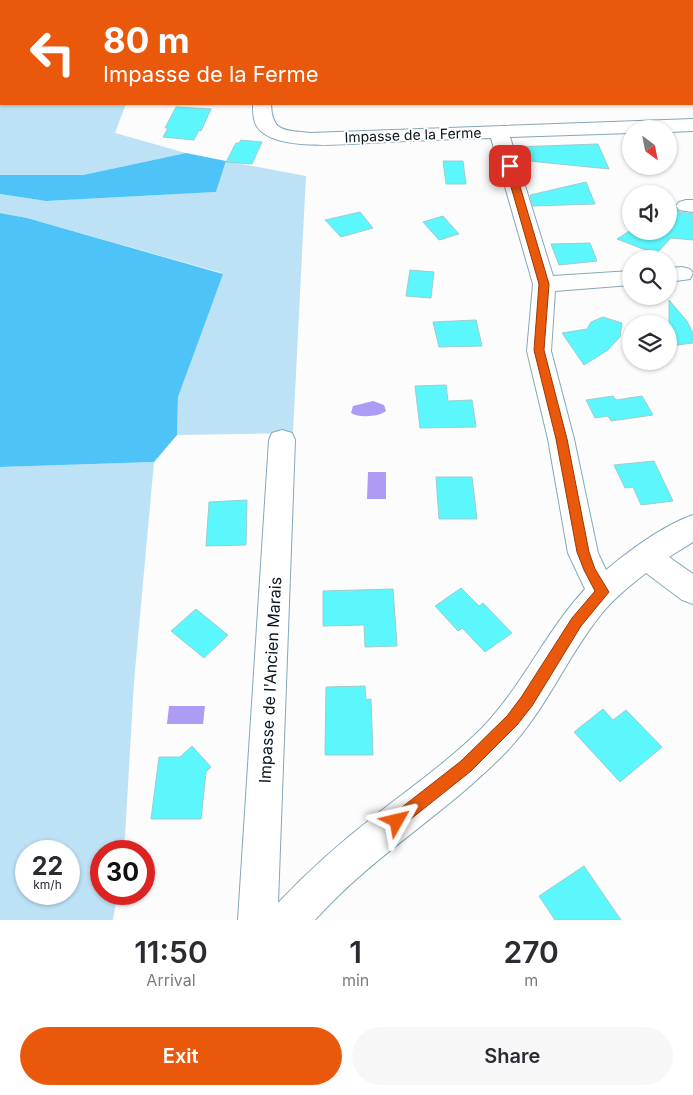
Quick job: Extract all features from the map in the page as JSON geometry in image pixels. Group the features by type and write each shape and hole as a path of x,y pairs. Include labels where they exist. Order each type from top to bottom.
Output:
{"street":[{"name":"Impasse de la Ferme","path":"262,105 262,117 266,126 277,133 294,137 337,138 500,132 544,284 539,350 561,439 583,552 602,592"},
{"path":"500,132 693,125"},
{"path":"544,284 622,279"},
{"name":"Impasse de l'Ancien Marais","path":"258,920 282,440"},
{"path":"289,920 336,870 434,793 495,739 527,701 576,622 602,592 648,556 693,527"},
{"path":"648,556 664,571 693,591"}],"shaded area":[{"path":"0,105 126,105 115,133 186,153 83,175 0,175"},
{"path":"186,153 226,161 216,192 46,201 0,194 0,175 83,175"},
{"path":"226,161 306,176 293,433 177,435 178,397 222,273 27,218 0,213 0,194 46,201 216,192"},
{"path":"0,213 27,218 223,274 178,397 177,435 154,462 0,467"},
{"path":"373,401 384,405 386,411 378,415 368,416 359,416 351,413 353,406"},
{"path":"154,462 134,682 125,840 90,840 90,905 115,905 113,920 0,920 0,467"},
{"path":"368,472 386,472 386,499 367,499"},
{"path":"169,706 205,706 203,724 167,724"}],"building":[{"path":"176,107 211,109 201,131 199,130 194,140 163,137 168,128 165,128"},
{"path":"241,140 262,142 252,164 226,162 236,143 239,143"},
{"path":"598,144 609,169 519,160 515,147"},
{"path":"443,161 463,161 466,184 446,184"},
{"path":"586,182 595,204 533,206 530,195"},
{"path":"677,210 693,214 693,240 677,239"},
{"path":"360,212 373,228 341,237 325,220"},
{"path":"443,216 459,234 439,240 423,222"},
{"path":"622,236 622,240 669,240 660,250 646,250 617,239"},
{"path":"590,243 597,261 559,265 551,244"},
{"path":"410,270 434,272 431,298 406,296"},
{"path":"669,305 673,305 687,321 693,333 693,343 677,345 677,315 669,315"},
{"path":"603,317 622,323 620,337 608,350 584,365 562,333 587,329 591,322"},
{"path":"476,320 482,346 439,347 433,322"},
{"path":"446,385 448,401 472,400 476,427 420,428 415,386"},
{"path":"613,396 616,400 642,396 653,415 611,421 608,416 595,418 586,400"},
{"path":"654,461 673,501 641,505 633,487 625,488 614,465"},
{"path":"436,477 472,477 477,519 439,519"},
{"path":"247,500 246,545 206,546 209,502"},
{"path":"461,588 479,606 483,603 512,633 485,652 462,628 458,631 435,606"},
{"path":"393,589 397,646 365,647 364,625 323,626 323,591"},
{"path":"196,609 228,635 204,658 171,631"},
{"path":"365,686 366,700 371,699 373,755 325,755 326,687"},
{"path":"603,709 613,720 626,710 662,747 620,782 574,732"},
{"path":"192,746 211,767 206,772 201,819 151,819 159,757 180,757"},
{"path":"584,866 621,920 555,920 539,896"}],"route":[{"path":"397,821 434,793 495,739 527,701 576,622 602,592 586,562 583,552 561,439 539,350 544,284 510,166"}]}
